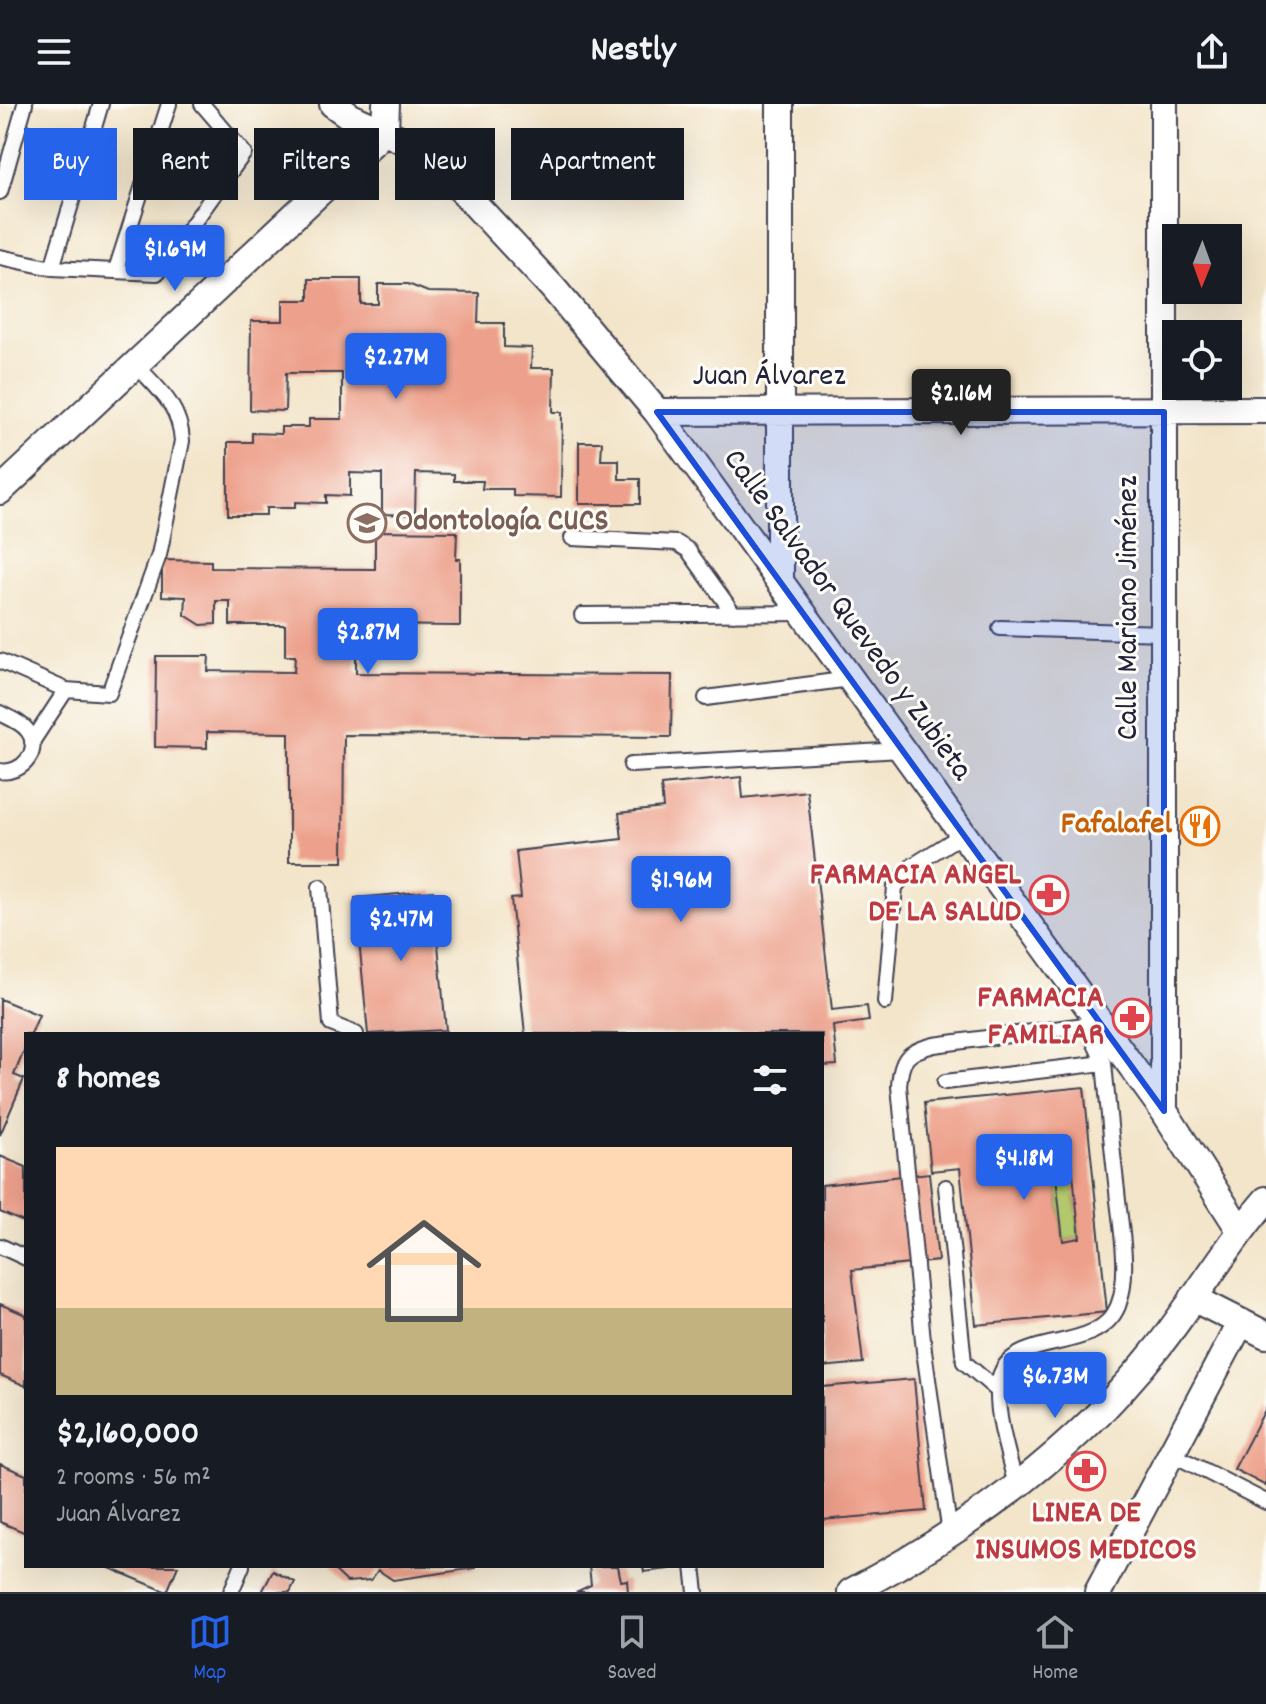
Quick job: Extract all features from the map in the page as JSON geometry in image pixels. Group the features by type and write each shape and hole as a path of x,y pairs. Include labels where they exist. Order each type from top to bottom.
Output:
{"street":[{"name":"Calle Salvador Quevedo y Zubieta","path":"333,104 351,117 411,144 442,169 553,288 657,412 963,834 1093,1024 1164,1111 1240,1230"},
{"path":"0,491 385,131 386,104"},
{"path":"780,104 780,581"},
{"name":"Calle Mariano Jiménez","path":"1164,104 1164,1111"},
{"name":"Juan Álvarez","path":"657,412 1266,410"},
{"path":"851,1592 950,1534 1016,1486 1066,1444 1115,1396 1157,1347 1240,1230 1266,1200"},
{"path":"1193,1298 1266,1335"},
{"path":"1098,1592 1241,1322"}],"lane":[{"path":"0,192 25,104"},
{"path":"52,268 101,104"},
{"path":"116,270 169,104"},
{"path":"0,257 52,268 157,273 244,153 202,104"},
{"path":"0,661 66,690 109,693 159,555 182,441 181,423 175,409 135,364"},
{"path":"572,538 677,543 688,550 734,614"},
{"path":"582,615 803,613"},
{"path":"1000,628 1164,633"},
{"path":"706,698 850,679"},
{"path":"0,771 10,773 21,768 29,759 32,742 66,690"},
{"path":"0,713 29,731 32,742"},
{"path":"631,765 902,750"},
{"path":"885,1002 895,887 912,866 963,834"},
{"path":"320,887 331,1024 351,1032"},
{"path":"950,1534 924,1351 899,1086 901,1066 913,1051 934,1045 1093,1024 1104,1063 1125,1267 1118,1307 1101,1328 1068,1341 1028,1349 1011,1358 1000,1373 998,1391 1016,1486"},
{"path":"945,1082 1104,1063"},
{"path":"946,1187 964,1362 998,1391"},
{"path":"0,1246 24,1257"},
{"path":"1172,1454 1266,1502"},
{"path":"231,1592 241,1568"},
{"path":"693,1568 696,1592"}],"highlighted area":[{"path":"657,412 1164,412 1164,1111 963,834"}],"green space":[{"path":"1072,1165 1080,1238 1063,1241 1055,1167"}],"building":[{"path":"309,279 361,279 361,304 378,304 378,284 408,284 428,292 479,293 478,323 504,323 504,347 532,348 531,368 554,368 553,412 562,412 561,497 513,496 513,489 482,489 483,481 454,481 454,474 416,473 415,515 382,514 382,474 350,473 350,496 326,495 326,503 295,502 295,508 266,508 266,515 228,515 228,442 252,442 252,433 281,434 281,427 309,427 309,419 342,419 342,373 286,373 285,411 250,410 251,321 283,321 283,300 309,300"},
{"path":"579,442 602,442 601,460 619,460 619,479 640,479 640,504 579,504"},
{"path":"375,531 457,532 460,626 356,625 356,673 672,675 671,737 344,735 343,862 289,862 289,733 207,732 207,748 155,747 156,656 209,656 208,671 294,672 295,656 285,656 285,625 230,625 230,601 216,601 216,624 201,625 185,615 186,597 162,596 162,560 211,561 211,568 375,569"},
{"path":"741,777 743,798 807,791 832,1010 867,1006 869,1021 833,1026 837,1065 824,1066 824,1032 525,1032 511,899 521,898 516,851 622,839 619,813 663,808 661,785"},
{"path":"433,891 446,1030 368,1032 355,898"},
{"path":"0,999 39,1015 32,1032 24,1032 24,1051 14,1075 24,1079 0,1135"},
{"path":"1084,1087 1107,1312 976,1325 960,1168 931,1171 924,1103","holes":["1072,1165 1080,1238 1063,1241 1055,1167"]},
{"path":"0,1156 24,1166 24,1222 0,1212"},
{"path":"929,1173 938,1261 852,1270 863,1363 824,1367 824,1185"},
{"path":"0,1304 24,1314 24,1385 0,1375"},
{"path":"914,1379 926,1511 824,1520 824,1387"},
{"path":"1266,1408 1266,1486 1234,1469"},
{"path":"0,1464 24,1474 24,1532 0,1522"},
{"path":"110,1568 177,1568 167,1592"},
{"path":"332,1568 476,1568 393,1580 378,1570 371,1580 347,1582"},
{"path":"589,1568 618,1568 621,1581 627,1580 628,1592 576,1592 591,1585"},
{"path":"643,1568 670,1569 644,1572"},
{"path":"273,1571 295,1582 290,1592 262,1592"}],"place":[{"name":"Odontología CUCS","path":"367,523"},
{"name":"Fafalafel","path":"1200,826"},
{"name":"FARMACIA ANGEL DE LA SALUD","path":"1049,895"},
{"name":"FARMACIA FAMILIAR","path":"1132,1018"},
{"name":"LINEA DE INSUMOS MEDICOS","path":"1086,1471"}]}
